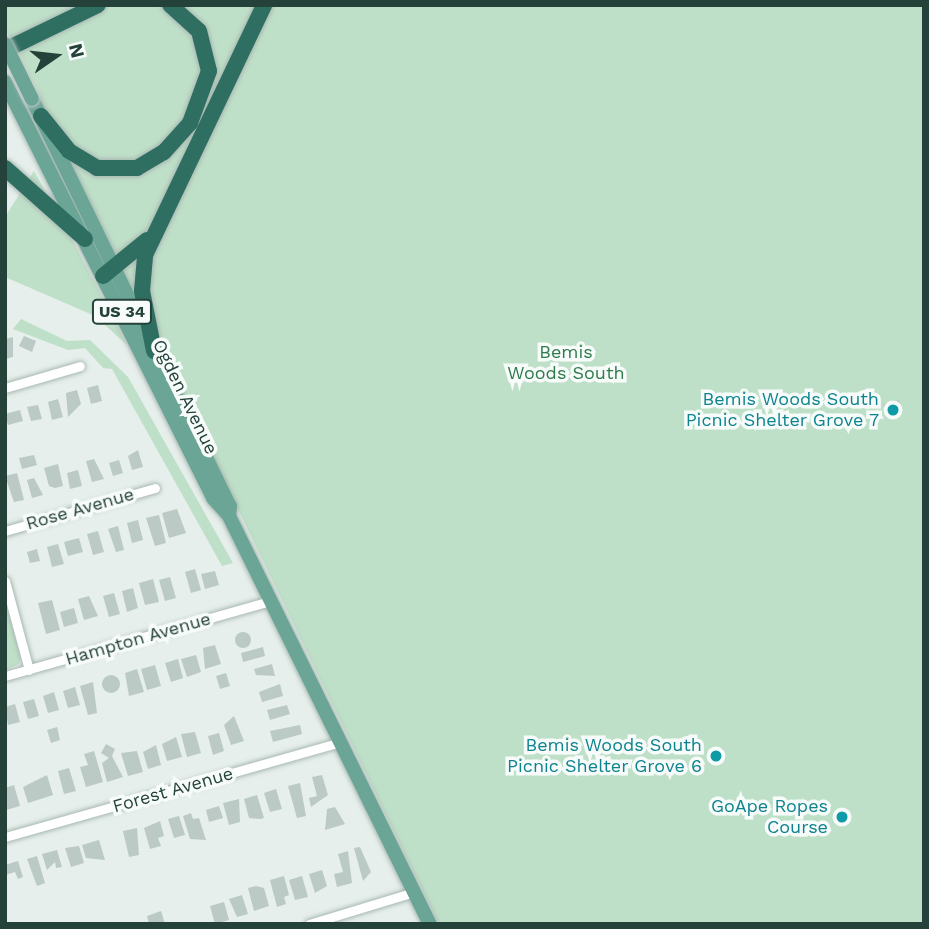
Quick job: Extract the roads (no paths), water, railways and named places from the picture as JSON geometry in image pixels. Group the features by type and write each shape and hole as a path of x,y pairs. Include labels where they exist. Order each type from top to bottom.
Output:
{"highway":[{"path":"51,29 98,5"},
{"path":"5,50 107,5"},
{"path":"41,116 69,151 97,168 137,168 164,152 190,122 209,71 199,31 170,5"},
{"path":"154,351 142,291 153,233 264,5"},
{"path":"5,168 85,239"},
{"path":"108,273 153,233"}],"main road":[{"name":"Ogden Avenue","path":"5,44 41,116 108,273 213,498 229,516 430,924"},
{"name":"Ogden Avenue","path":"5,82 85,239 154,351 230,506 229,516"}],"street":[{"path":"5,388 80,366"},
{"name":"Rose Avenue","path":"5,531 155,488"},
{"path":"5,581 29,670"},
{"name":"Hampton Avenue","path":"5,676 270,601"},
{"name":"Forest Avenue","path":"5,837 341,742"},
{"path":"309,924 414,892"}],"place":[{"name":"Bemis Woods South Picnic Shelter Grove 7","path":"893,410"},
{"name":"Bemis Woods South Picnic Shelter Grove 6","path":"716,756"},
{"name":"GoApe Ropes Course","path":"842,817"}],"park label":[{"name":"Bemis Woods South","path":"566,363"}]}
